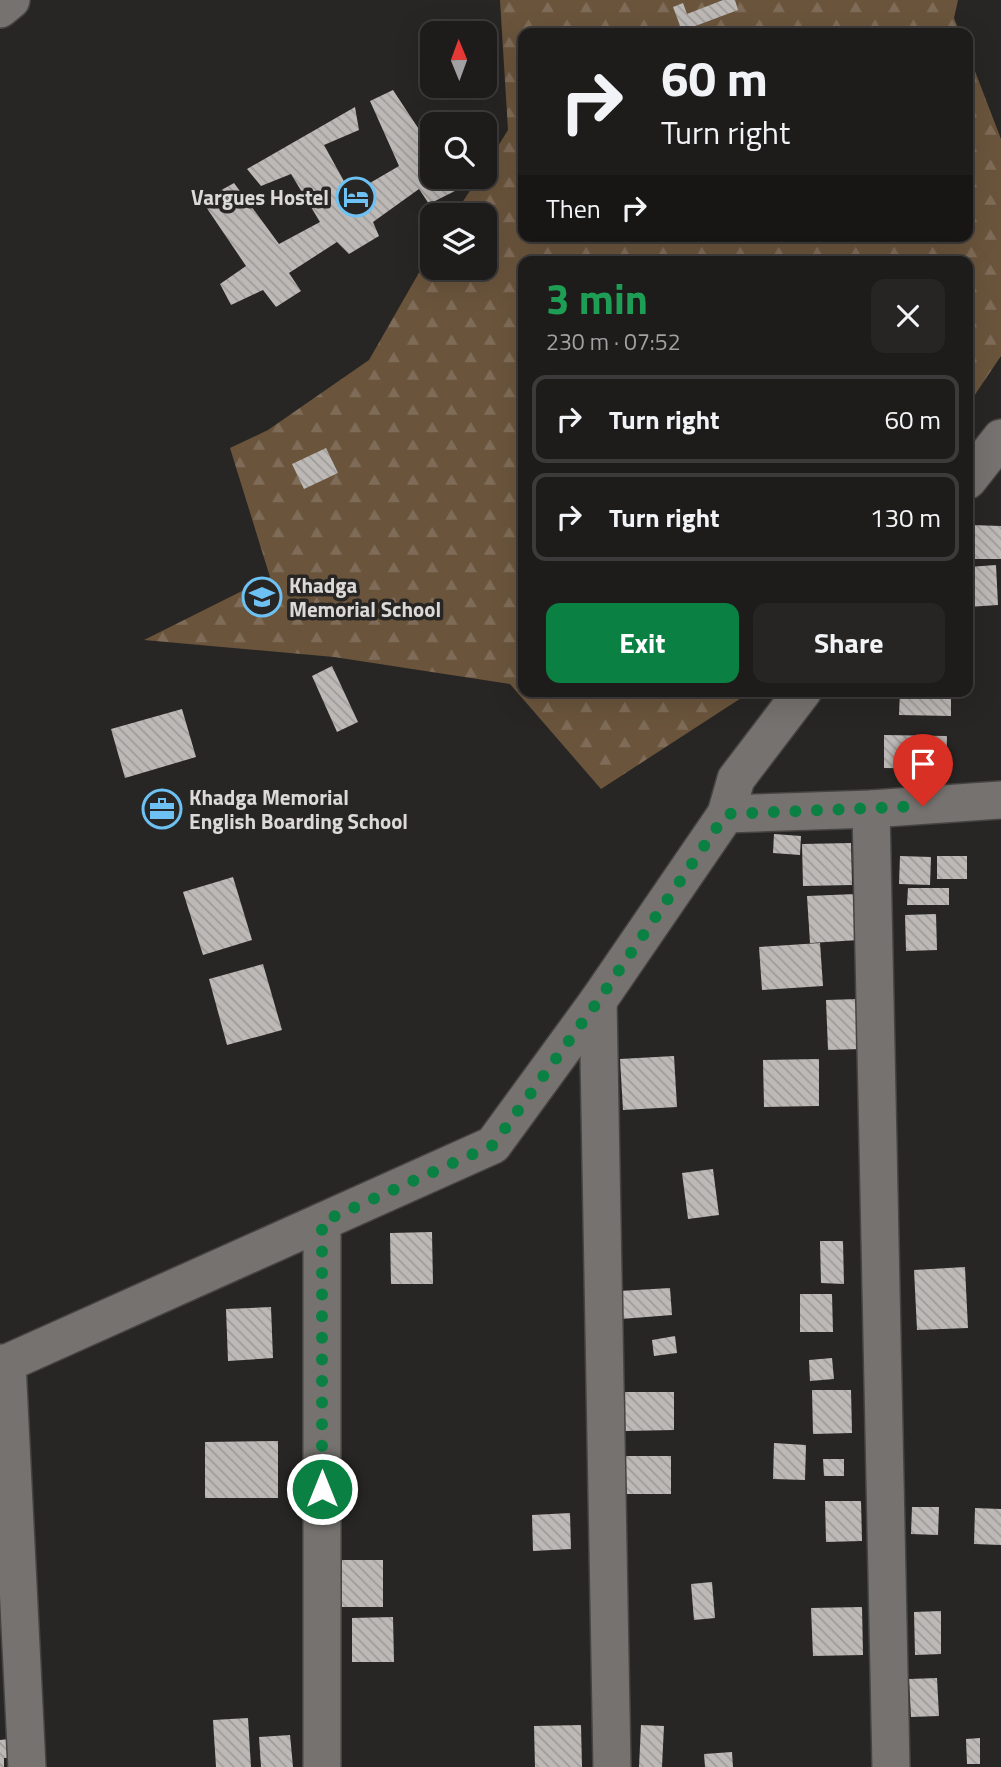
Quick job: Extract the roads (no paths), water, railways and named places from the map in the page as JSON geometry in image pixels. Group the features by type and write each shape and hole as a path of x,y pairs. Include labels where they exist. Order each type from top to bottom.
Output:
{"street":[{"path":"0,9 11,0"},
{"path":"973,474 1001,439"},
{"path":"27,1767 4,1363 493,1145 598,1001 726,814 736,779 798,697"},
{"path":"726,814 871,809 1001,800"},
{"path":"871,809 891,1767"},
{"path":"598,1001 612,1767"},
{"path":"322,1222 322,1767"}],"place":[{"name":"Vargues Hostel","path":"356,197"},
{"name":"Khadga Memorial School","path":"262,597"},
{"name":"Khadga Memorial English Boarding School","path":"162,809"}]}
